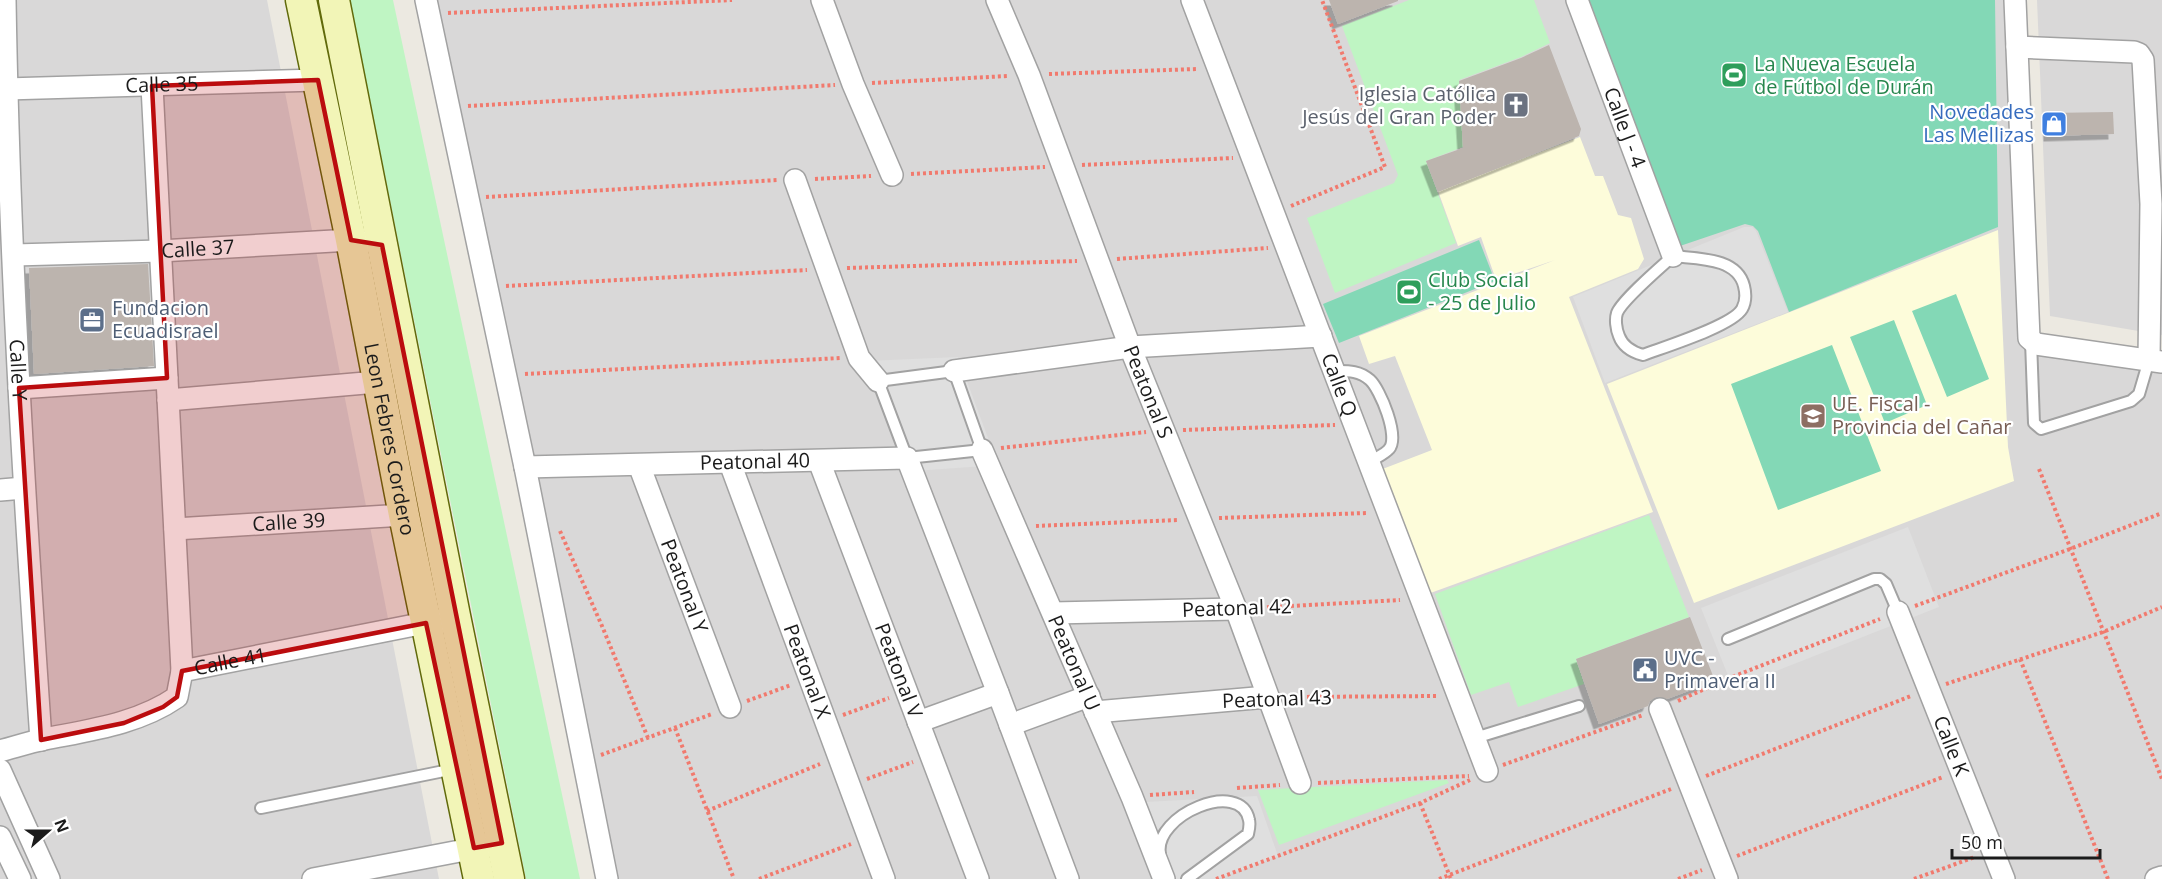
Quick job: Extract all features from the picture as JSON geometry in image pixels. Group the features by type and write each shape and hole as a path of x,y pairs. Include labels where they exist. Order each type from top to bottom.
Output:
{"street":[{"name":"Calle Y","path":"5,0 3,37 6,89 4,123 6,214 14,255 9,348 19,387 41,740"},
{"name":"Leon Febres Cordero","path":"301,0 457,769 488,845 509,879"},
{"name":"Leon Febres Cordero","path":"333,0 455,616 488,845 479,879"},
{"path":"822,0 853,84 892,175"},
{"name":"Peatonal S","path":"997,0 1029,75 1130,347 1236,609 1300,783"},
{"name":"Calle Q","path":"1192,0 1487,771"},
{"name":"Calle J - 4","path":"1577,0 1673,256"},
{"path":"2015,0 2029,338 2036,345 2156,361 2143,60 2139,54 2134,52 2018,47"},
{"path":"428,7 525,467 607,879"},
{"name":"Calle 35","path":"6,89 318,80"},
{"path":"152,86 182,671"},
{"path":"795,180 860,358 878,381"},
{"name":"Calle 37","path":"14,255 160,251 351,240 382,245"},
{"path":"954,371 1130,347 1321,336"},
{"path":"19,387 167,378"},
{"path":"168,400 377,382"},
{"name":"Peatonal U","path":"982,450 1166,879"},
{"path":"907,458 999,693 1068,879"},
{"name":"Peatonal 40","path":"525,467 907,458"},
{"name":"Peatonal V","path":"819,461 978,879"},
{"name":"Peatonal X","path":"730,463 884,879"},
{"name":"Peatonal Y","path":"639,465 730,707"},
{"path":"0,489 24,488"},
{"name":"Calle 39","path":"174,529 404,515"},
{"name":"Peatonal 42","path":"1053,613 1236,609"},
{"name":"Calle K","path":"1898,612 2004,879"},
{"name":"Calle 41","path":"0,751 124,723 163,707 177,698 182,671 455,616"},
{"path":"918,722 999,693"},
{"name":"Peatonal 43","path":"1010,725 1092,704 1268,697"},
{"path":"1660,709 1724,871"},
{"path":"0,770 49,879"},
{"path":"0,837 20,879"},
{"path":"313,879 488,845"},
{"path":"2156,879 2162,877"}],"lane":[{"path":"1673,256 1724,263 1733,268 1745,290 1746,297 1742,310 1716,327 1643,355 1632,352 1621,342 1616,329 1617,312 1635,291 1673,256"},
{"path":"2031,341 2034,423 2041,429 2131,401 2139,394 2156,361"},
{"path":"1334,371 1353,370 1370,380 1381,399 1391,425 1393,440 1390,449 1370,462"},
{"path":"907,458 878,381 954,371 982,450"},
{"name":"Peatonal 40","path":"907,458 982,450"},
{"path":"1728,639 1874,579 1880,579 1886,584 1898,612"},
{"path":"1475,738 1579,706"},
{"path":"261,808 457,769"},
{"path":"1166,879 1159,847 1163,833 1179,818 1199,805 1233,802 1243,808 1249,820 1248,834 1187,879"}],"path":[{"path":"428,7 732,0"},
{"path":"1274,213 1385,167 1322,0"},
{"path":"468,198 1252,157"},
{"path":"487,287 827,269 1098,260 1287,247"},
{"path":"505,374 860,358"},
{"path":"2039,469 2162,779"},
{"path":"1722,681 2162,513"},
{"path":"559,529 648,738"},
{"name":"Peatonal 42","path":"1236,609 1422,599"},
{"path":"1929,690 2103,632 2162,607"},
{"path":"2020,659 2108,879"},
{"path":"583,761 809,678"},
{"path":"826,722 907,692"},
{"name":"Peatonal 43","path":"1268,697 1460,696"},
{"path":"675,728 734,879"},
{"path":"849,785 931,755"},
{"path":"707,811 838,756"},
{"path":"1678,879 1724,871 1961,770"},
{"path":"1419,803 1451,879"},
{"path":"759,879 868,837"},
{"path":"1914,879 1993,851"}],"highlighted area":[{"path":"318,80 351,240 382,245 502,843 474,848 426,623 182,671 177,697 163,707 124,723 41,740 19,388 167,378 152,86"}],"shaded area":[{"path":"0,0 267,0 439,879 0,879"},
{"path":"426,0 2014,0 2029,341 2162,367 2162,879 605,879"},
{"path":"2037,0 2162,0 2162,335 2050,316"},
{"path":"1580,137 1595,176 1603,176 1618,215 1631,218 1644,259 1638,269 1569,297 1653,512 1425,595 1380,470 1432,450 1395,356 1369,364 1359,336 1555,260 1496,280 1481,237 1458,246 1438,191"},
{"path":"1744,227 1752,227 1756,231 1788,312 1605,383 1573,297"},
{"name":"UE. Fiscal - Provincia del Cañar","path":"1998,230 2008,447 2014,481 1694,603 1607,384"},
{"path":"958,357 998,465 914,471 867,361"},
{"path":"1908,527 1939,607 1733,688 1701,608"},
{"path":"1257,796 1278,856 1217,879 1153,879 1127,803"}],"green space":[{"path":"350,0 393,0 580,879 526,879"},
{"path":"1409,0 1534,0 1550,43 1521,57 1459,80 1463,147 1426,161 1456,243 1335,293 1307,218 1394,183 1398,175 1342,26"},
{"path":"1581,0 1995,0 1998,227 1789,312 1758,231 1753,226 1745,224 1677,247"},
{"name":"Club Social - 25 de Julio","path":"1479,240 1495,281 1339,343 1323,304"},
{"path":"1956,294 1989,379 1947,397 1912,311"},
{"path":"1894,320 1927,405 1885,423 1850,337"},
{"path":"1832,345 1881,471 1778,510 1731,384"},
{"path":"1649,515 1689,617 1576,659 1584,684 1518,707 1509,682 1471,695 1435,594"},
{"path":"1447,780 1449,783 1279,845 1258,790"}],"building":[{"path":"1329,0 1398,0 1398,1 1338,24"},
{"name":"Iglesia Católica Jesús del Gran Poder","path":"1549,45 1581,129 1579,136 1438,192 1426,161 1463,148 1459,81"},
{"path":"2113,112 2114,134 2049,136 2048,113"},
{"name":"Fundacion Ecuadisrael","path":"148,264 154,366 34,374 29,268"},
{"name":"UVC - Primavera II","path":"1690,617 1715,681 1667,699 1656,697 1650,701 1648,706 1599,724 1576,659"}],"place":[{"name":"La Nueva Escuela de Fútbol de Durán","path":"1734,75"},
{"name":"Iglesia Católica Jesús del Gran Poder","path":"1516,105"},
{"name":"Novedades Las Mellizas","path":"2054,124"},
{"name":"Club Social - 25 de Julio","path":"1409,292"},
{"name":"Fundacion Ecuadisrael","path":"92,320"},
{"name":"UE. Fiscal - Provincia del Cañar","path":"1813,416"},
{"name":"UVC - Primavera II","path":"1645,670"}]}
